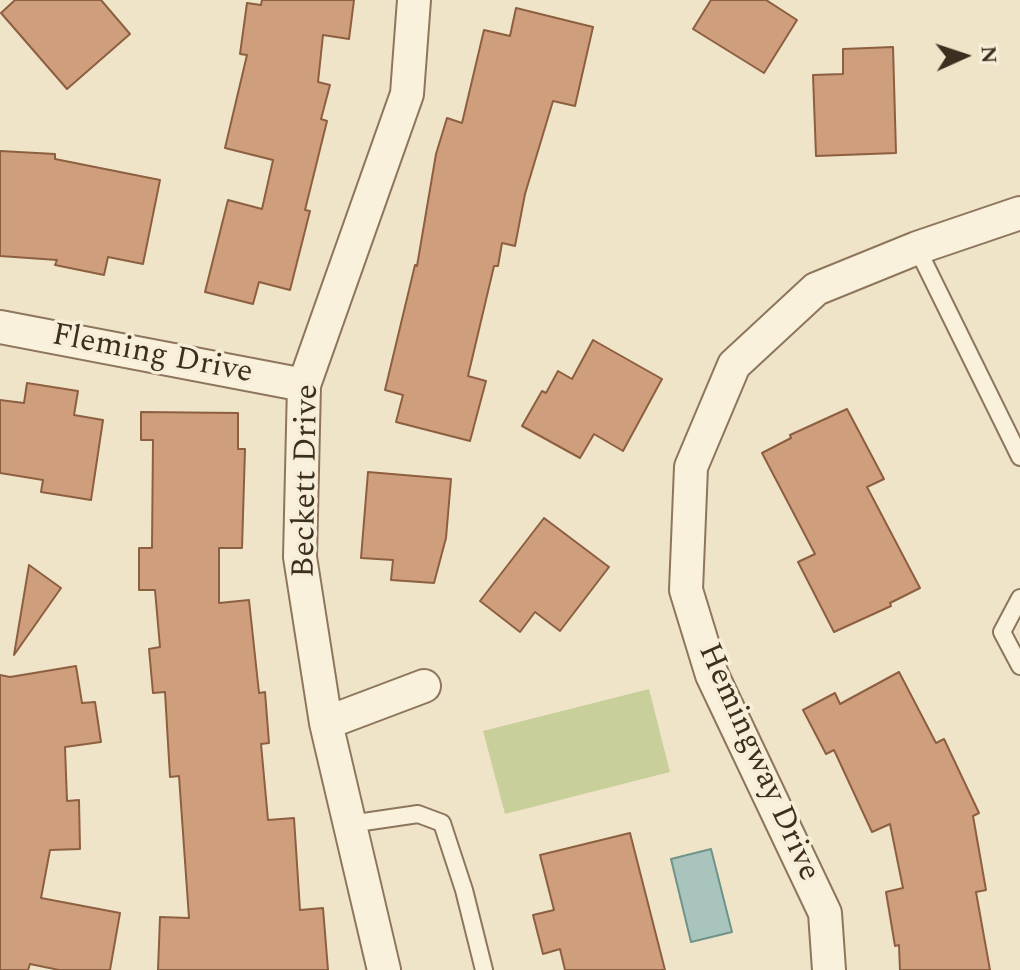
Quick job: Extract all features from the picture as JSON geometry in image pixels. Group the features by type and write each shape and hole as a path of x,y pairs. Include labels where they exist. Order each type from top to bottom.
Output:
{"street":[{"name":"Beckett Drive","path":"384,970 326,723 300,557 304,385 407,94 414,0"},
{"name":"Hemingway Drive","path":"829,970 825,913 712,675 686,590 691,467 734,365 816,289 917,248 1020,213"},
{"name":"Fleming Drive","path":"0,327 304,385"},
{"path":"326,723 424,686"}],"lane":[{"path":"917,248 1020,457"},
{"path":"1020,598 1002,632 1020,666"},
{"path":"350,824 418,814 442,823 464,890 484,970"}],"green space":[{"path":"649,689 670,772 505,814 483,731"}],"water":[{"path":"711,849 732,932 691,942 671,859"}],"building":[{"path":"15,0 101,0 130,34 67,89 1,13"},
{"path":"262,0 354,0 349,39 323,35 318,82 330,85 321,119 327,121 305,210 310,211 290,290 259,282 253,304 205,292 228,200 262,209 273,160 225,148 247,55 240,54 247,3 261,5"},
{"path":"711,0 766,0 797,20 764,73 693,29"},
{"path":"516,8 593,27 575,106 553,101 525,194 515,246 502,243 498,266 494,266 468,376 486,381 470,441 396,422 403,395 385,390 417,266 436,154 447,118 462,123 484,30 510,36"},
{"path":"893,47 896,153 816,156 813,75 843,74 843,49"},
{"path":"0,151 55,154 55,159 160,180 143,264 108,257 104,275 55,265 57,260 0,256"},
{"path":"593,340 662,379 623,451 594,434 580,458 522,426 542,391 546,393 558,371 572,379"},
{"path":"27,383 78,391 74,415 103,420 91,500 41,492 43,480 0,473 0,400 24,403"},
{"path":"847,409 884,479 867,487 920,588 890,603 891,606 834,632 798,562 815,554 762,453 791,438 790,435"},
{"path":"141,412 238,413 238,449 245,449 242,548 219,548 219,603 249,600 259,693 265,692 269,743 261,744 268,820 294,818 300,910 323,908 328,970 158,970 160,917 189,918 179,776 170,777 165,692 153,693 149,649 160,647 155,590 139,590 139,548 152,548 153,440 141,440"},
{"path":"368,472 451,479 446,538 434,583 391,580 393,560 361,558"},
{"path":"544,518 609,567 560,631 535,612 520,632 480,601"},
{"path":"29,565 61,588 14,655"},
{"path":"76,666 82,703 95,702 101,742 65,747 67,801 79,800 80,849 50,850 41,898 120,913 110,970 59,970 30,964 28,970 0,970 0,675 10,677"},
{"path":"899,672 936,743 944,739 979,813 973,816 986,890 976,892 990,970 900,970 899,945 895,946 886,892 903,888 890,824 872,832 834,750 826,754 803,710 835,693 840,704"},
{"path":"630,833 665,970 565,970 560,949 543,954 533,915 554,910 540,855"}]}
